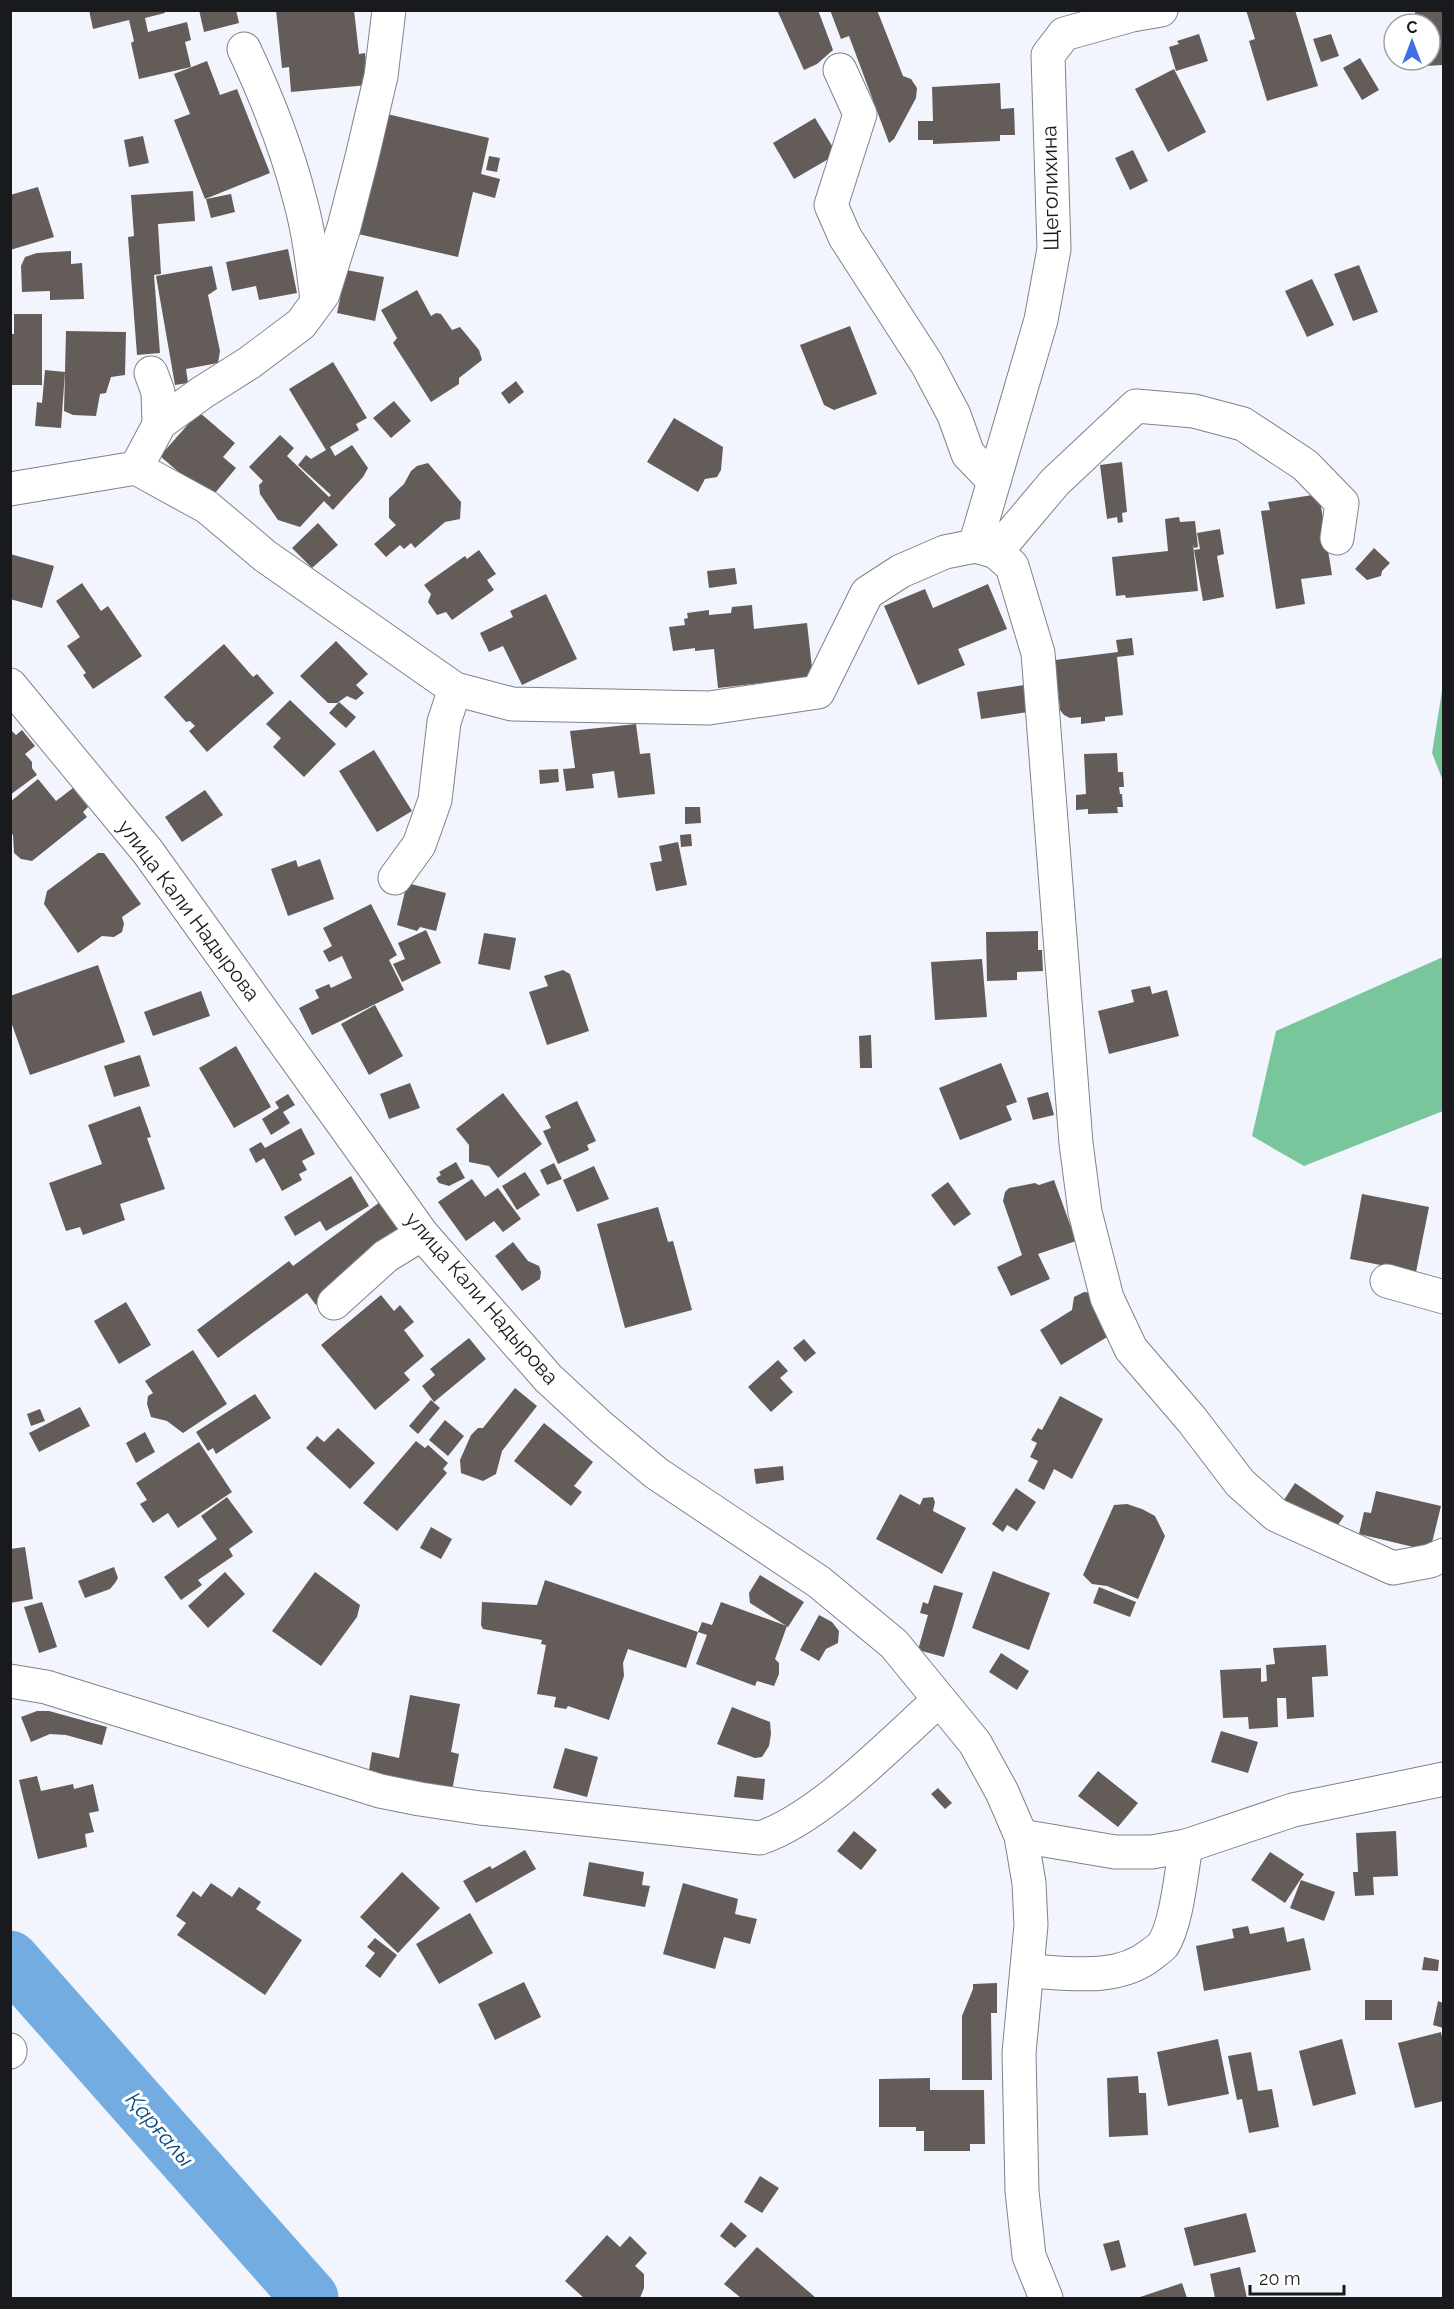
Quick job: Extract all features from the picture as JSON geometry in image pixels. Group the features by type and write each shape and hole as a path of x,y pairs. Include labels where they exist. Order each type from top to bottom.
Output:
{"street":[{"path":"136,468 159,424 203,392 249,363 301,324 323,294 344,227 381,76 388,10"},
{"name":"Щеголихина","path":"986,549 994,480 1041,320 1054,249 1048,55 1064,34 1132,15 1161,10"},
{"path":"244,49 284,144 301,202 317,302"},
{"path":"840,70 860,114 831,205 845,237 927,364 954,415 968,454 994,480"},
{"path":"152,373 158,392 159,424"},
{"path":"986,549 1136,406 1194,411 1243,424 1305,465 1342,503 1337,538"},
{"path":"10,489 136,468 207,507 265,556 455,689 512,704 709,708 818,692 867,593 901,572 945,552 986,549 1012,566 1038,653 1076,1143 1085,1212 1107,1298 1131,1349 1192,1420 1240,1483 1276,1515 1393,1568 1430,1561 1443,1555"},
{"name":"улица Кали Надырова","path":"10,686 148,852 422,1234 548,1378 602,1428 656,1473 819,1582 894,1644 975,1743 1002,1792 1021,1836 1029,1883 1031,1925 1019,2053 1022,2191 1029,2256 1046,2298"},
{"path":"395,878 419,845 435,800 444,722 455,689"},
{"path":"334,1303 386,1256 422,1234"},
{"path":"1387,1281 1443,1297"},
{"path":"10,1681 56,1690 380,1791 480,1808 760,1838 779,1832 856,1775 939,1701"},
{"path":"1021,1836 1115,1852 1152,1852 1185,1846 1293,1810 1443,1779"},
{"path":"1028,1971 1093,1974 1121,1970 1145,1960 1162,1946 1172,1922 1185,1846"}],"green space":[{"path":"1443,685 1443,781 1432,753"},
{"path":"1443,957 1443,1111 1304,1166 1252,1136 1276,1031"}],"building":[{"path":"89,10 164,10 165,13 145,18 148,32 187,22 191,40 185,42 191,67 139,79 131,43 134,41 129,20 93,29"},
{"path":"199,10 236,10 239,23 204,32"},
{"path":"276,10 354,10 359,54 365,53 368,85 291,92 289,67 282,68"},
{"path":"777,10 818,10 833,50 817,64 804,70"},
{"path":"830,10 877,10 903,76 911,79 917,88 916,98 894,139 889,143 849,36 841,39"},
{"path":"1246,10 1295,10 1318,86 1267,101 1249,41 1255,39"},
{"path":"1415,10 1443,10 1443,65 1442,12 1415,12"},
{"path":"1199,34 1208,61 1176,71 1169,47 1179,44 1177,41"},
{"path":"1331,34 1339,56 1321,62 1313,39"},
{"path":"1360,58 1379,90 1362,100 1343,68"},
{"path":"207,61 220,95 237,89 270,173 205,199 174,120 190,114 174,74"},
{"path":"1174,69 1206,132 1168,152 1135,89"},
{"path":"1000,83 1001,109 1014,108 1015,135 1000,135 1000,141 933,144 933,140 918,140 918,121 933,121 932,87"},
{"path":"387,114 489,138 481,174 500,179 495,198 473,192 458,257 358,234"},
{"path":"815,118 837,154 794,179 773,143"},
{"path":"143,136 149,163 129,167 124,140"},
{"path":"1133,150 1148,181 1130,190 1115,158"},
{"path":"489,156 500,158 497,172 486,170"},
{"path":"38,187 54,237 10,250 10,195"},
{"path":"193,191 195,221 158,224 161,274 154,275 160,353 137,355 128,237 134,236 131,195"},
{"path":"231,194 235,212 211,218 206,199"},
{"path":"288,249 297,293 259,300 256,286 232,291 226,262"},
{"path":"71,251 71,264 82,263 84,299 50,300 50,291 22,292 21,266 25,257 37,253"},
{"path":"1359,265 1378,312 1353,321 1334,274"},
{"path":"212,266 217,289 208,295 220,351 218,363 186,369 188,383 175,385 156,276"},
{"path":"346,270 384,277 375,321 337,313"},
{"path":"1312,279 1334,325 1307,337 1285,291"},
{"path":"417,290 431,316 436,313 441,314 452,330 460,327 479,350 482,360 459,378 459,384 431,402 393,343 397,338 381,310"},
{"path":"14,314 42,314 42,385 10,385 10,334 14,334"},
{"path":"850,326 877,394 834,410 824,405 800,345"},
{"path":"66,331 126,332 125,375 111,377 106,393 100,394 96,416 73,415 64,411"},
{"path":"333,362 367,418 356,424 359,430 330,447 335,456 352,445 368,468 363,477 333,510 324,501 300,527 278,520 260,494 259,485 263,481 249,467 280,435 294,448 287,456 329,497 331,495 298,465 306,455 311,459 326,450 289,389"},
{"path":"45,370 65,372 61,428 35,426 37,402 42,403"},
{"path":"516,381 524,392 509,404 501,393"},
{"path":"394,401 411,421 391,438 373,418"},
{"path":"199,412 235,443 223,457 236,468 210,499 160,456"},
{"path":"674,418 723,447 721,470 717,477 705,479 698,492 647,462"},
{"path":"1122,462 1127,512 1122,513 1123,522 1118,523 1117,517 1107,519 1100,465"},
{"path":"428,463 461,502 460,519 445,522 415,548 411,543 404,549 400,545 386,557 374,544 396,525 389,518 389,498 404,484 411,471 417,466"},
{"path":"1319,494 1332,575 1301,579 1305,604 1276,609 1261,511 1270,510 1268,502"},
{"path":"1179,517 1180,522 1195,521 1198,547 1194,548 1193,544 1198,591 1126,598 1125,595 1116,596 1112,557 1168,551 1165,519"},
{"path":"318,523 338,545 312,568 292,548"},
{"path":"1220,529 1224,554 1217,556 1224,597 1203,601 1194,550 1200,549 1197,533"},
{"path":"1374,548 1390,563 1382,571 1381,576 1367,580 1355,569"},
{"path":"479,550 496,574 487,580 494,590 452,620 446,612 437,615 428,602 431,594 424,585 465,556 467,559"},
{"path":"10,554 54,566 42,608 10,599"},
{"path":"735,568 737,584 709,588 707,571"},
{"path":"82,583 101,611 108,606 142,656 93,689 83,675 86,673 67,646 80,637 56,601"},
{"path":"988,584 1007,629 958,649 965,665 918,685 884,606 925,589 933,608"},
{"path":"546,594 577,659 522,685 503,646 489,652 480,633 513,617 510,611"},
{"path":"752,605 754,629 807,623 813,677 718,688 714,649 695,651 695,648 673,651 669,627 685,625 684,619 688,618 687,613 709,610 709,615 731,613 732,607"},
{"path":"1132,638 1134,655 1117,657 1123,715 1105,717 1105,721 1081,724 1081,717 1070,718 1064,715 1060,710 1055,660 1118,652 1116,640"},
{"path":"336,641 368,674 356,685 364,693 356,700 347,696 337,703 328,703 300,676"},
{"path":"224,644 253,677 257,674 274,693 207,752 189,731 195,726 190,721 186,722 164,697"},
{"path":"1024,685 1028,712 981,719 977,692"},
{"path":"290,700 336,744 304,777 273,747 281,738 266,724"},
{"path":"339,702 356,717 346,728 329,713"},
{"path":"636,724 640,754 650,753 655,794 618,798 614,771 592,774 594,788 566,791 563,769 575,768 570,731"},
{"path":"10,729 16,735 22,730 35,746 25,754 32,762 32,768 37,775 10,795"},
{"path":"374,750 412,811 377,832 339,771"},
{"path":"1117,753 1118,772 1123,772 1124,787 1119,787 1123,807 1117,807 1118,813 1088,814 1088,809 1076,810 1076,795 1086,794 1084,754"},
{"path":"558,769 559,782 540,784 539,770"},
{"path":"38,779 56,801 73,788 88,807 83,812 87,817 32,861 21,859 14,853 13,835 10,831 10,802"},
{"path":"205,790 223,815 182,842 165,817"},
{"path":"685,807 700,807 701,823 685,824"},
{"path":"691,834 692,846 681,847 680,835"},
{"path":"678,842 687,885 656,891 650,863 662,861 659,846"},
{"path":"98,853 104,853 141,904 122,917 124,924 122,932 114,937 102,936 78,953 44,904 47,891"},
{"path":"320,859 334,899 288,916 271,869 296,860 298,867"},
{"path":"407,883 446,893 436,931 420,927 417,931 397,925"},
{"path":"371,904 397,955 389,960 404,990 312,1035 299,1008 319,998 315,990 329,984 331,988 352,978 342,956 329,962 323,951 332,946 323,928"},
{"path":"426,930 441,963 402,982 393,964 405,959 398,943"},
{"path":"1038,931 1038,950 1042,950 1043,971 1017,972 1017,980 987,981 986,932"},
{"path":"484,933 516,938 510,970 478,964"},
{"path":"982,959 987,1017 935,1020 931,962"},
{"path":"98,965 125,1042 30,1075 10,1019 10,996"},
{"path":"563,970 570,974 589,1031 547,1045 529,992 548,986 544,976"},
{"path":"1150,986 1152,994 1167,990 1179,1036 1109,1054 1098,1011 1134,1002 1131,990"},
{"path":"201,991 210,1016 153,1036 144,1012"},
{"path":"375,1005 403,1056 369,1075 341,1024"},
{"path":"871,1035 872,1068 860,1068 859,1036"},
{"path":"236,1046 271,1107 234,1128 199,1068"},
{"path":"140,1055 150,1086 114,1097 104,1066"},
{"path":"1001,1063 1017,1102 1006,1106 1012,1120 960,1140 939,1088"},
{"path":"410,1083 420,1108 389,1119 380,1094"},
{"path":"1048,1092 1054,1115 1033,1120 1027,1098"},
{"path":"503,1093 542,1144 498,1178 489,1166 469,1162 469,1145 456,1129"},
{"path":"288,1094 295,1105 283,1112 290,1123 271,1135 262,1119 279,1108 275,1102"},
{"path":"577,1101 596,1141 587,1145 589,1150 558,1164 543,1131 551,1128 545,1116"},
{"path":"140,1106 151,1137 147,1138 165,1189 120,1204 125,1220 83,1235 80,1227 66,1231 49,1183 102,1164 88,1125"},
{"path":"301,1128 315,1154 302,1161 307,1170 299,1174 302,1180 282,1191 264,1158 256,1163 249,1149 261,1142 265,1148"},
{"path":"456,1162 465,1178 449,1186 439,1183 436,1178 441,1175 439,1172"},
{"path":"554,1163 562,1179 547,1185 540,1170"},
{"path":"594,1166 609,1199 577,1212 563,1180"},
{"path":"525,1172 540,1195 517,1210 502,1186"},
{"path":"351,1176 369,1206 326,1231 320,1221 295,1236 284,1217"},
{"path":"472,1179 485,1197 498,1188 521,1219 503,1232 494,1221 466,1241 438,1202"},
{"path":"1054,1180 1076,1241 1038,1254 1050,1279 1011,1296 997,1267 1022,1255 1003,1201 1005,1192 1009,1188 1035,1183 1039,1185"},
{"path":"948,1182 971,1214 954,1226 931,1195"},
{"path":"1362,1194 1429,1207 1416,1272 1350,1259"},
{"path":"380,1202 402,1232 377,1260 316,1305 307,1293 218,1358 197,1330 289,1261 293,1266"},
{"path":"658,1207 668,1242 673,1241 692,1310 625,1328 597,1224"},
{"path":"513,1242 528,1261 539,1266 541,1272 540,1279 522,1291 495,1256"},
{"path":"1084,1292 1093,1293 1117,1331 1061,1365 1040,1330 1072,1310 1074,1297"},
{"path":"381,1295 394,1311 400,1305 414,1322 404,1330 424,1356 404,1373 410,1380 375,1410 321,1345"},
{"path":"126,1302 151,1345 119,1364 94,1321"},
{"path":"469,1338 486,1359 434,1402 422,1386 435,1375 430,1369"},
{"path":"804,1339 816,1353 805,1362 793,1348"},
{"path":"193,1350 227,1404 183,1433 167,1421 151,1417 147,1404 148,1396 153,1393 145,1381"},
{"path":"778,1360 788,1371 780,1378 793,1392 771,1412 748,1387"},
{"path":"515,1388 537,1406 502,1451 496,1474 483,1481 461,1473 460,1460 471,1435 478,1428 483,1428"},
{"path":"255,1394 271,1418 216,1454 213,1448 208,1451 196,1432"},
{"path":"1060,1396 1103,1419 1072,1479 1054,1469 1044,1490 1028,1481 1038,1461 1030,1457 1037,1443 1031,1440 1038,1428 1042,1430"},
{"path":"431,1400 440,1408 418,1434 409,1426"},
{"path":"80,1407 90,1426 39,1452 29,1433"},
{"path":"40,1409 45,1421 31,1426 27,1414"},
{"path":"445,1420 464,1436 448,1456 429,1440"},
{"path":"544,1423 593,1462 574,1486 582,1492 571,1506 514,1461"},
{"path":"338,1428 375,1463 350,1489 306,1448 317,1436 324,1442"},
{"path":"145,1432 155,1452 136,1463 126,1443"},
{"path":"416,1441 425,1448 428,1445 448,1463 443,1469 447,1473 397,1531 363,1503"},
{"path":"199,1442 232,1492 178,1528 168,1513 153,1523 140,1504 147,1500 136,1483"},
{"path":"783,1466 784,1480 756,1484 754,1469"},
{"path":"1295,1483 1344,1516 1330,1537 1282,1503"},
{"path":"1016,1488 1036,1502 1017,1531 1007,1525 1003,1532 992,1524"},
{"path":"1376,1491 1441,1506 1430,1551 1359,1534 1364,1512 1371,1513"},
{"path":"900,1494 920,1505 923,1498 933,1497 935,1502 933,1511 966,1528 942,1574 876,1539"},
{"path":"227,1497 253,1532 229,1549 233,1556 198,1580 202,1585 181,1600 164,1577 217,1539 201,1516"},
{"path":"1127,1504 1155,1516 1165,1536 1138,1599 1107,1586 1092,1584 1083,1575 1114,1505"},
{"path":"431,1527 452,1539 441,1559 420,1548"},
{"path":"25,1547 33,1599 10,1603 10,1549"},
{"path":"114,1567 118,1578 110,1589 85,1598 78,1581"},
{"path":"993,1571 1050,1593 1029,1650 972,1628"},
{"path":"225,1572 245,1594 208,1628 188,1606"},
{"path":"315,1572 360,1605 357,1617 321,1666 272,1631"},
{"path":"760,1575 804,1602 788,1627 750,1603 749,1593"},
{"path":"545,1580 698,1632 686,1668 628,1649 623,1663 624,1676 609,1720 568,1706 566,1709 554,1707 556,1697 537,1694 546,1645 541,1644 542,1640 483,1629 481,1625 482,1602 537,1605"},
{"path":"934,1585 963,1593 944,1657 918,1650 928,1615 920,1613 923,1602 928,1604"},
{"path":"1099,1587 1136,1602 1130,1617 1093,1603"},
{"path":"42,1602 57,1647 39,1653 24,1607"},
{"path":"721,1602 787,1626 775,1659 779,1663 779,1674 774,1686 757,1681 755,1686 696,1664 707,1635 698,1632 702,1622 712,1625"},
{"path":"819,1615 832,1622 839,1631 838,1643 826,1649 819,1661 800,1650"},
{"path":"1326,1645 1328,1676 1312,1677 1314,1717 1287,1719 1286,1698 1277,1698 1278,1727 1249,1729 1248,1717 1223,1718 1220,1670 1261,1668 1261,1682 1267,1681 1266,1665 1275,1664 1273,1648"},
{"path":"1001,1653 1029,1671 1017,1690 989,1672"},
{"path":"410,1695 460,1704 451,1752 459,1754 452,1791 368,1776 372,1752 399,1758"},
{"path":"732,1707 770,1722 769,1746 762,1757 755,1758 717,1744"},
{"path":"37,1711 49,1711 107,1727 102,1745 66,1735 50,1734 31,1742 21,1717"},
{"path":"1221,1731 1258,1742 1248,1773 1211,1762"},
{"path":"565,1748 598,1757 587,1797 553,1788"},
{"path":"1098,1771 1138,1803 1118,1827 1078,1796"},
{"path":"37,1776 41,1791 73,1784 74,1789 93,1784 99,1811 89,1813 94,1832 85,1834 87,1847 38,1859 19,1780"},
{"path":"737,1776 765,1779 763,1800 734,1797"},
{"path":"938,1788 952,1803 945,1809 931,1794"},
{"path":"854,1831 877,1850 861,1870 837,1851"},
{"path":"1396,1831 1398,1876 1373,1877 1374,1895 1355,1896 1353,1872 1358,1872 1356,1833"},
{"path":"525,1850 536,1869 476,1903 463,1881 490,1866 492,1869"},
{"path":"1270,1852 1304,1874 1285,1903 1251,1880"},
{"path":"589,1862 644,1872 642,1885 650,1886 645,1907 583,1896"},
{"path":"402,1872 440,1908 398,1953 360,1917"},
{"path":"1301,1880 1335,1892 1324,1921 1290,1908"},
{"path":"211,1883 232,1897 239,1887 261,1902 256,1909 302,1940 265,1995 177,1935 186,1923 176,1916 193,1891 201,1897"},
{"path":"683,1883 738,1899 735,1914 757,1919 750,1944 724,1937 715,1969 663,1954"},
{"path":"470,1913 493,1953 439,1984 416,1944"},
{"path":"1248,1926 1250,1934 1284,1927 1287,1942 1304,1938 1311,1970 1204,1991 1196,1946 1234,1938 1232,1929"},
{"path":"375,1938 397,1955 380,1978 365,1966 375,1953 367,1947"},
{"path":"1424,1957 1439,1960 1438,1971 1422,1970"},
{"path":"524,1982 541,2017 495,2040 478,2004"},
{"path":"997,1983 997,2013 991,2013 992,2080 962,2080 962,2016 973,1984"},
{"path":"1365,2000 1392,2000 1392,2020 1365,2020"},
{"path":"1438,2001 1443,2003 1443,2028 1433,2025"},
{"path":"1441,2032 1443,2101 1415,2108 1398,2043"},
{"path":"1218,2039 1229,2094 1168,2106 1157,2052"},
{"path":"1342,2039 1356,2094 1313,2106 1299,2051"},
{"path":"1251,2052 1258,2091 1272,2089 1279,2127 1249,2133 1242,2099 1237,2100 1228,2056"},
{"path":"1138,2076 1139,2093 1146,2093 1148,2135 1109,2137 1107,2078"},
{"path":"930,2078 930,2090 984,2090 985,2144 970,2144 970,2151 924,2151 924,2131 916,2131 916,2127 879,2127 879,2079"},
{"path":"760,2176 779,2188 762,2213 744,2202"},
{"path":"1246,2213 1256,2252 1194,2266 1184,2228"},
{"path":"731,2222 747,2236 735,2248 720,2236"},
{"path":"607,2235 620,2247 630,2236 647,2253 635,2266 644,2274 644,2288 640,2298 584,2298 565,2281"},
{"path":"1119,2240 1126,2267 1111,2271 1103,2244"},
{"path":"757,2247 816,2298 741,2298 724,2284"},
{"path":"1240,2267 1247,2298 1215,2298 1210,2274"},
{"path":"1182,2283 1187,2298 1137,2298"}],"waterway":[{"name":"Қарғалы","path":"10,1959 310,2298"}]}
